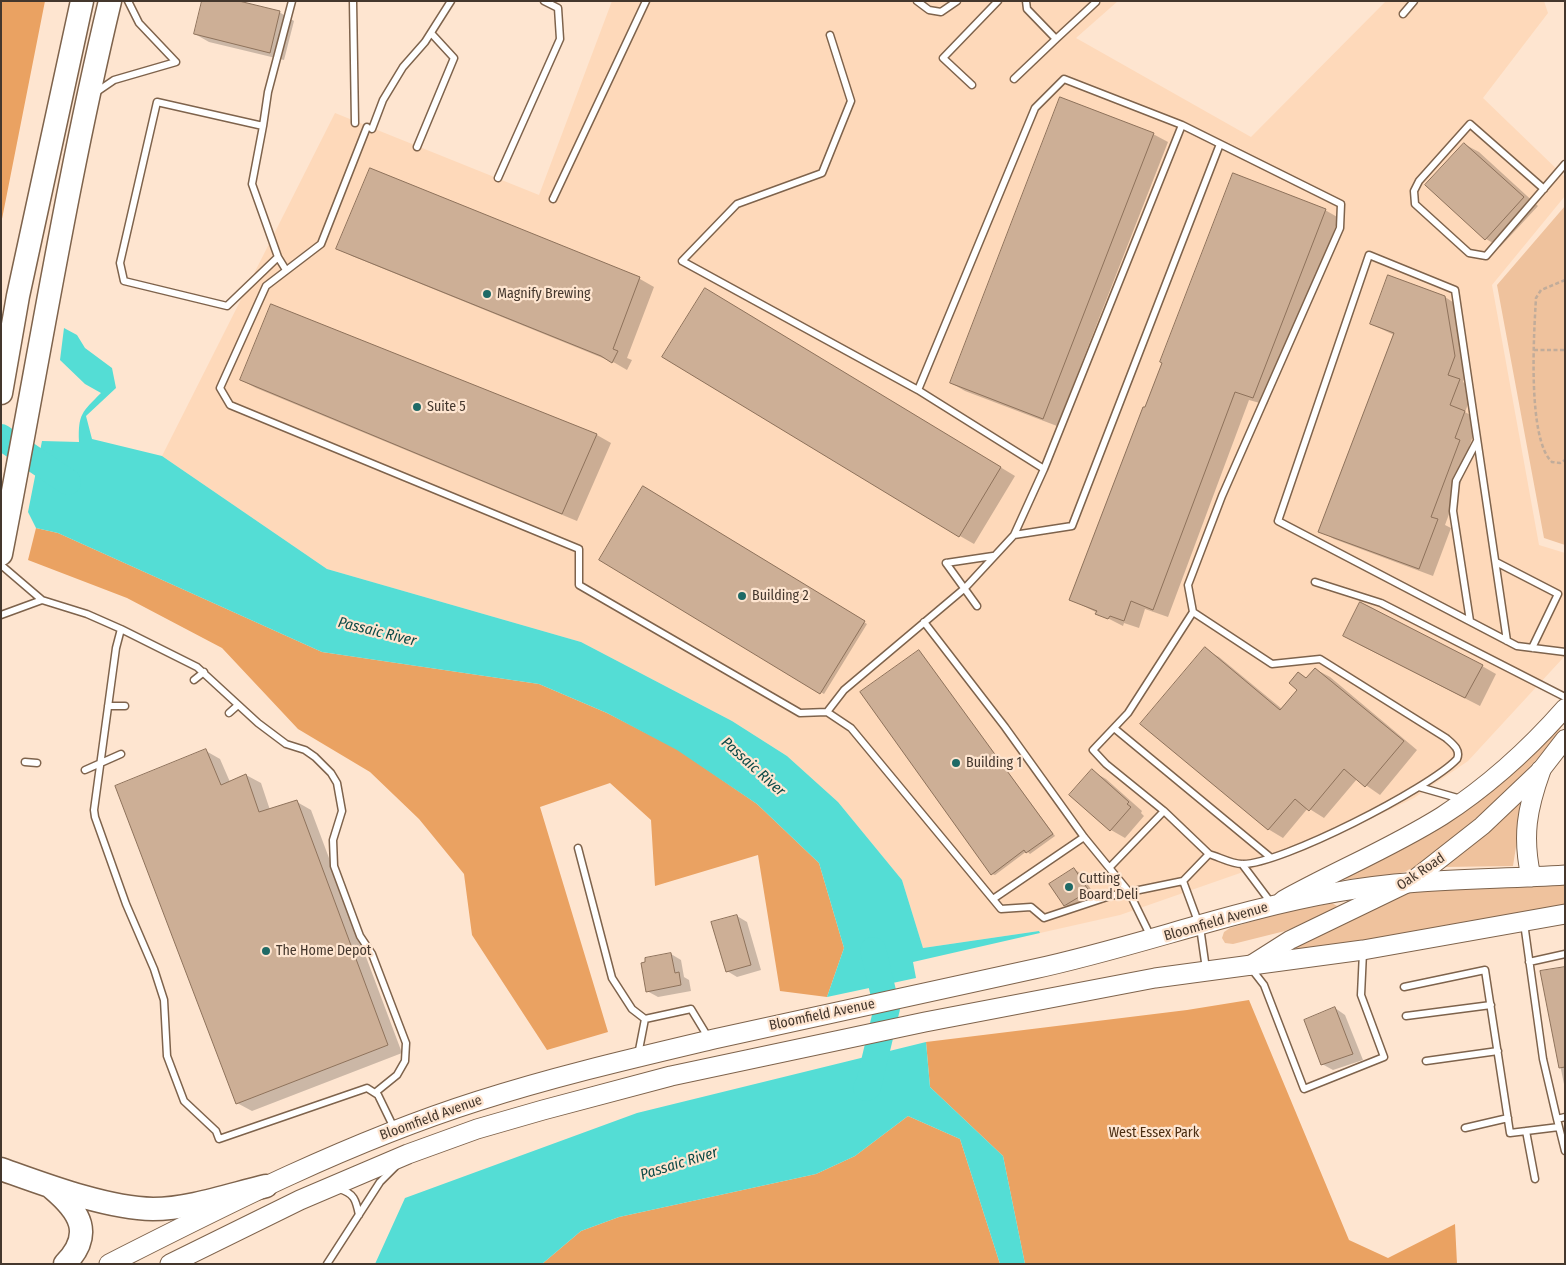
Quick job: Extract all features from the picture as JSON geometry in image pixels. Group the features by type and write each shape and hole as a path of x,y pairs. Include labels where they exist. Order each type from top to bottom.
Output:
{"highway":[{"path":"1,393 18,296 82,1"},
{"path":"1,554 44,317 88,98 110,1"},
{"path":"1,1169 50,1186 135,1208 155,1209 266,1186"},
{"path":"50,1186 70,1203 79,1216 81,1236 79,1246 65,1264"}],"main road":[{"path":"1531,877 1526,857 1525,833 1531,797 1541,770"},
{"name":"Bloomfield Avenue","path":"108,1264 266,1186 395,1130 550,1079 638,1056 1065,962 1200,927 1273,905 1336,892 1412,882 1565,875"},
{"name":"Bloomfield Avenue","path":"170,1264 217,1239 330,1187 408,1154 477,1129 670,1076 925,1022 1155,978 1363,950 1565,914"},
{"path":"395,1130 408,1154"}],"street":[{"path":"1273,905 1418,830 1465,800 1514,761 1565,708"},
{"name":"Oak Road","path":"1249,966 1290,940 1412,882 1482,826 1541,770 1565,739"}],"lane":[{"path":"88,98 114,80 176,62 139,23 128,1"},
{"path":"286,270 278,257 252,184 268,92 292,1"},
{"path":"354,1 355,123"},
{"path":"452,1 425,42 403,67 383,100 321,244 266,286 220,388 230,405 580,549 579,585 800,713 827,712 851,728 1001,909 1031,907 1044,918 1129,892 1183,881 1209,854"},
{"path":"498,178 560,39 558,8 544,1"},
{"path":"553,199 646,1"},
{"path":"917,1 929,10 941,12 957,1"},
{"path":"972,85 943,58 998,1"},
{"path":"1026,1 1027,9 1056,39"},
{"path":"1403,14 1414,1"},
{"path":"1014,80 1096,2"},
{"path":"417,147 454,58 430,33"},
{"path":"830,35 851,101 822,173 737,204 682,260 918,390 1044,469"},
{"path":"918,390 1034,108 1043,97 1064,79 1182,125 1341,204 1340,228 1222,496 1188,586 1192,612 1128,713 1093,750 1106,764 1164,811 1209,854 1242,864 1270,858 1392,804 1457,759 1459,755 1456,748 1446,738 1320,659 1272,664 1192,612"},
{"path":"263,126 157,102 120,263 124,281 227,306 278,257"},
{"path":"1544,189 1470,124 1419,181 1414,191 1416,204 1469,253 1486,256 1544,189 1565,164"},
{"path":"827,712 844,690 964,588 1014,535 1044,469 1182,125"},
{"path":"1014,535 1072,526 1220,144"},
{"path":"1507,641 1454,290 1369,255 1278,521 1470,621 1507,641 1517,646 1565,652"},
{"path":"1470,621 1453,511 1456,481 1477,440"},
{"path":"977,606 946,563 993,556"},
{"path":"1496,562 1558,594 1532,648"},
{"path":"1,565 42,600 87,614 142,638 204,672 238,705 286,744 305,750 315,757 331,774 340,792 342,811 333,840 334,866 360,936 372,954 406,1043 405,1060 396,1075 376,1092"},
{"path":"1315,582 1381,603 1565,697"},
{"path":"1,616 42,600"},
{"path":"924,622 1005,727 1084,837 1129,892 1152,940"},
{"path":"121,630 116,648 100,763 95,818 126,904 156,974 165,1002 167,1056 184,1101 216,1131 219,1139 364,1088 376,1092 395,1130"},
{"path":"194,680 204,672"},
{"path":"230,713 238,705"},
{"path":"108,706 125,706"},
{"path":"1114,728 1270,858"},
{"path":"85,770 121,754"},
{"path":"26,762 37,763"},
{"path":"1419,787 1465,800"},
{"path":"1110,867 1164,811"},
{"path":"993,899 1084,837"},
{"path":"578,848 612,978 632,1009 645,1019"},
{"path":"1242,864 1273,905"},
{"path":"1183,881 1200,927 1206,971"},
{"path":"1524,922 1543,1059 1565,1150"},
{"path":"1249,966 1264,985 1304,1089 1384,1058 1361,995 1363,950"},
{"path":"1530,962 1565,954"},
{"path":"1404,987 1485,970 1510,1133 1559,1127"},
{"path":"1406,1016 1491,1004"},
{"path":"645,1019 691,1008 710,1040"},
{"path":"638,1056 645,1019"},
{"path":"1426,1061 1498,1051"},
{"path":"1557,1119 1565,1117"},
{"path":"1464,1128 1508,1118"},
{"path":"1526,1131 1534,1179"},
{"path":"327,1264 380,1182 408,1154"},
{"path":"330,1187 352,1195 356,1201 359,1215"}],"path":[{"path":"1565,280 1542,290 1536,298 1532,363 1541,446 1552,462 1556,463 1565,460"},
{"path":"1533,350 1565,350"}],"shaded area":[{"path":"612,1 1118,1 1076,38 1251,137 1386,1 1544,1 1548,13 1483,98 1565,177 1565,196 1492,285 1539,545 1565,553 1565,655 1563,658 1468,761 1414,798 1306,850 1120,915 1040,933 1039,931 923,948 902,880 838,802 787,756 732,721 581,642 327,569 162,456 335,113 539,195"},
{"path":"1565,206 1565,545 1544,538 1497,285"},
{"path":"1565,716 1560,730 1524,773 1473,821 1427,859 1412,869 1398,873 1340,880 1403,848"},
{"path":"1524,795 1513,866 1443,867"},
{"path":"1565,884 1565,906 1397,936 1296,951 1295,948 1407,891"},
{"path":"1332,903 1337,906 1333,911 1285,931 1233,944 1225,943 1222,938 1224,932 1230,928 1277,914"}],"green space":[{"path":"1,1 45,1 1,224"},
{"path":"36,528 58,533 322,652 539,684 607,713 677,749 757,804 819,863 844,948 827,997 780,991 758,855 655,886 651,820 610,783 540,807 608,1032 547,1050 472,935 464,874 419,819 370,772 298,729 222,648 127,598 28,560"},
{"name":"West Essex Park","path":"1249,1000 1349,1240 1388,1258 1455,1224 1457,1264 1025,1264 1003,1156 930,1087 926,1042 1187,1010"},
{"path":"908,1116 960,1139 1000,1264 542,1264 581,1231 619,1217 816,1174 855,1156"}],"water":[{"path":"64,328 77,335 85,348 112,368 116,388 86,416 92,439 162,456 327,569 581,642 732,721 787,756 838,802 902,880 923,948 1039,931 1040,933 913,962 916,978 827,997 844,948 819,863 757,804 677,750 607,713 539,684 322,652 58,533 36,528 28,512 42,441 79,442 79,425 82,414 101,393 85,384 60,360"},
{"path":"926,1042 930,1087 1003,1156 1025,1264 1000,1264 960,1139 908,1116 855,1156 816,1174 619,1217 581,1231 542,1264 375,1264 405,1198 637,1113"}],"building":[{"path":"202,1 239,1 280,11 270,53 194,34"},
{"path":"1060,97 1154,133 1043,419 950,383"},
{"path":"1464,143 1524,197 1485,240 1425,185"},
{"path":"370,168 640,277 613,349 618,351 612,363 601,356 336,249"},
{"path":"1233,173 1326,209 1253,398 1235,392 1153,610 1131,601 1124,621 1110,616 1108,619 1095,614 1097,611 1069,600 1143,407 1145,407 1162,363 1160,362"},
{"path":"1388,275 1445,296 1455,356 1448,375 1460,379 1450,405 1465,411 1455,438 1460,440 1431,517 1438,519 1419,569 1318,532 1394,333 1370,324"},
{"path":"705,288 1001,467 959,537 662,357"},
{"name":"Suite 5","path":"271,304 597,434 562,514 240,380"},
{"name":"Building 2","path":"643,486 865,621 820,694 599,560"},
{"path":"1360,602 1483,665 1465,698 1343,636"},
{"path":"1205,647 1280,710 1297,690 1289,683 1298,672 1306,678 1315,668 1404,741 1365,787 1344,769 1309,811 1295,799 1268,830 1140,724"},
{"name":"Building 1","path":"919,650 1053,834 1026,853 1024,850 991,875 860,692"},
{"name":"The Home Depot","path":"206,749 221,785 246,774 259,812 297,800 388,1045 236,1104 115,786"},
{"path":"1092,769 1129,802 1127,804 1131,807 1110,831 1069,795"},
{"name":"Cutting Board Deli","path":"1074,868 1089,891 1064,906 1049,884"},
{"path":"737,915 751,965 726,972 711,922"},
{"path":"671,953 675,973 679,972 681,985 646,992 641,963 645,962 645,958"},
{"path":"1565,967 1565,1067 1559,1068 1540,971"},
{"path":"1335,1007 1353,1054 1321,1065 1304,1020"}],"waterway":[{"name":"Passaic River","path":"1,437 68,482"},
{"name":"Passaic River","path":"866,1088 868,1087 887,1008 873,950"}],"place":[{"name":"Magnify Brewing","path":"487,294"},
{"name":"Suite 5","path":"417,407"},
{"name":"Building 2","path":"742,596"},
{"name":"Building 1","path":"956,763"},
{"name":"Cutting Board Deli","path":"1069,887"},
{"name":"The Home Depot","path":"266,951"}]}
